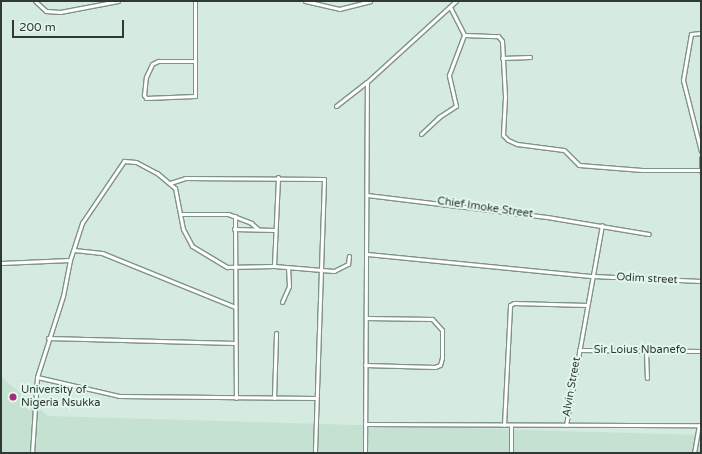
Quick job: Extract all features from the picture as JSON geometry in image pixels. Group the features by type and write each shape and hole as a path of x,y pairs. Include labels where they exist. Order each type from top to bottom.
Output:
{"street":[{"path":"35,1 46,11 60,12 118,1"},
{"path":"195,1 195,61 195,96 146,98 146,77 152,64 158,61 195,61"},
{"path":"305,1 339,9 370,1"},
{"path":"336,106 367,82 456,1"},
{"path":"421,134 439,116 456,106 449,75 464,35 450,7"},
{"path":"701,33 691,34 684,80 701,151"},
{"path":"464,35 498,36 502,41 505,97 503,135 508,140 517,144 564,150 580,165 642,170 701,171 701,158"},
{"path":"502,58 530,57"},
{"path":"365,453 367,82"},
{"path":"32,453 37,376 48,338 63,296 70,260 82,223 124,161 136,162 170,183 178,196 183,229 194,248 227,267 274,266 320,272 342,269 348,264 349,256"},
{"path":"274,266 278,177"},
{"path":"170,183 185,178 320,177 325,181 315,398 315,453"},
{"name":"Chief Imoke Street","path":"367,195 602,225 649,234"},
{"path":"181,214 228,214 251,223 258,229"},
{"path":"235,216 236,398"},
{"name":"Alvin Street","path":"566,425 578,350 602,225"},
{"path":"234,229 275,230"},
{"path":"74,250 102,253 236,307"},
{"name":"Odim street","path":"367,254 593,276 701,281"},
{"path":"1,263 70,260"},
{"path":"282,302 289,286 288,268"},
{"path":"504,425 510,305 514,303 587,305"},
{"path":"365,365 435,367 440,365 442,358 442,330 432,320 366,318"},
{"path":"274,398 276,333"},
{"path":"48,338 235,343"},
{"name":"Sir Loius Nbanefo","path":"578,350 701,351"},
{"path":"646,351 647,378"},
{"path":"37,376 119,396 315,398"},
{"path":"365,424 700,425 694,453"},
{"path":"511,425 511,453"}],"shaded area":[{"name":"University of Nigeria Nsukka","path":"1,377 48,416 701,435 701,453 1,453"}],"place":[{"name":"University of Nigeria Nsukka","path":"13,397"}]}
